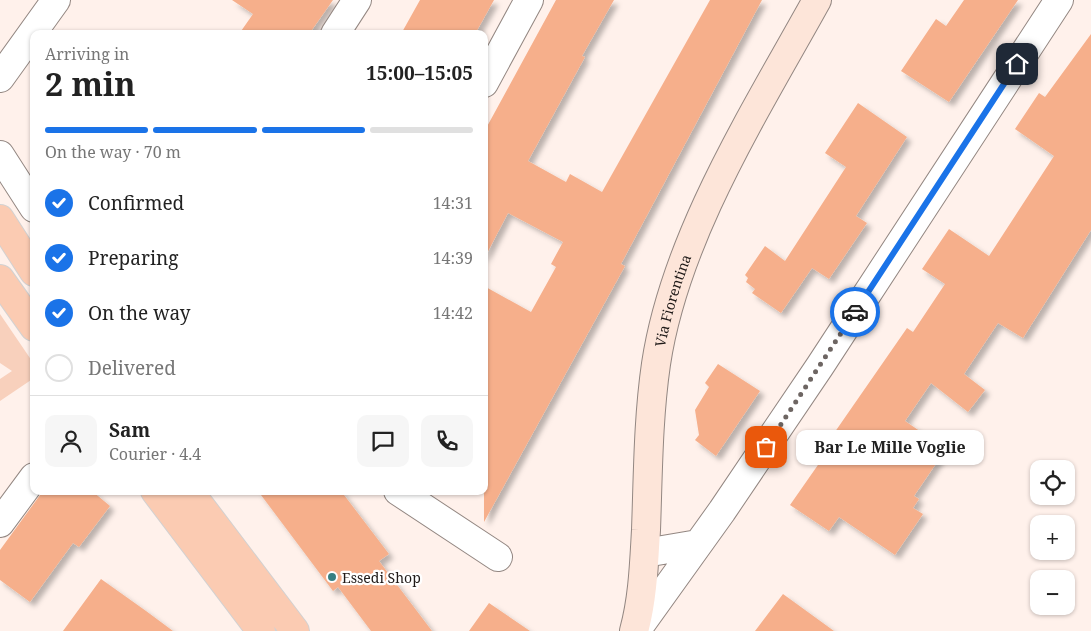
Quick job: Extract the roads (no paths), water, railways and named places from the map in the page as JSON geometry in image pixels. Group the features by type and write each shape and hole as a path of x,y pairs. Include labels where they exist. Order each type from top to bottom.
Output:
{"main road":[{"name":"Via Fiorentina","path":"635,631 642,595 652,402 656,364 663,330 682,266 702,217 741,138 817,0"},
{"path":"0,219 30,266"},
{"path":"0,279 30,321"},
{"path":"158,495 261,631"},
{"path":"192,495 294,631"}],"street":[{"path":"34,30 56,0"},
{"path":"338,30 357,0"},
{"path":"488,76 529,0"},
{"path":"635,631 698,544 820,366 1059,0"},
{"path":"0,78 30,36"},
{"path":"0,155 30,202"},
{"path":"0,523 30,482"},
{"path":"404,495 498,557"},
{"path":"645,553 698,544"}],"place":[{"name":"Bar Le Mille Voglie","path":"766,447"},
{"name":"Essedi Shop","path":"332,577"}]}
